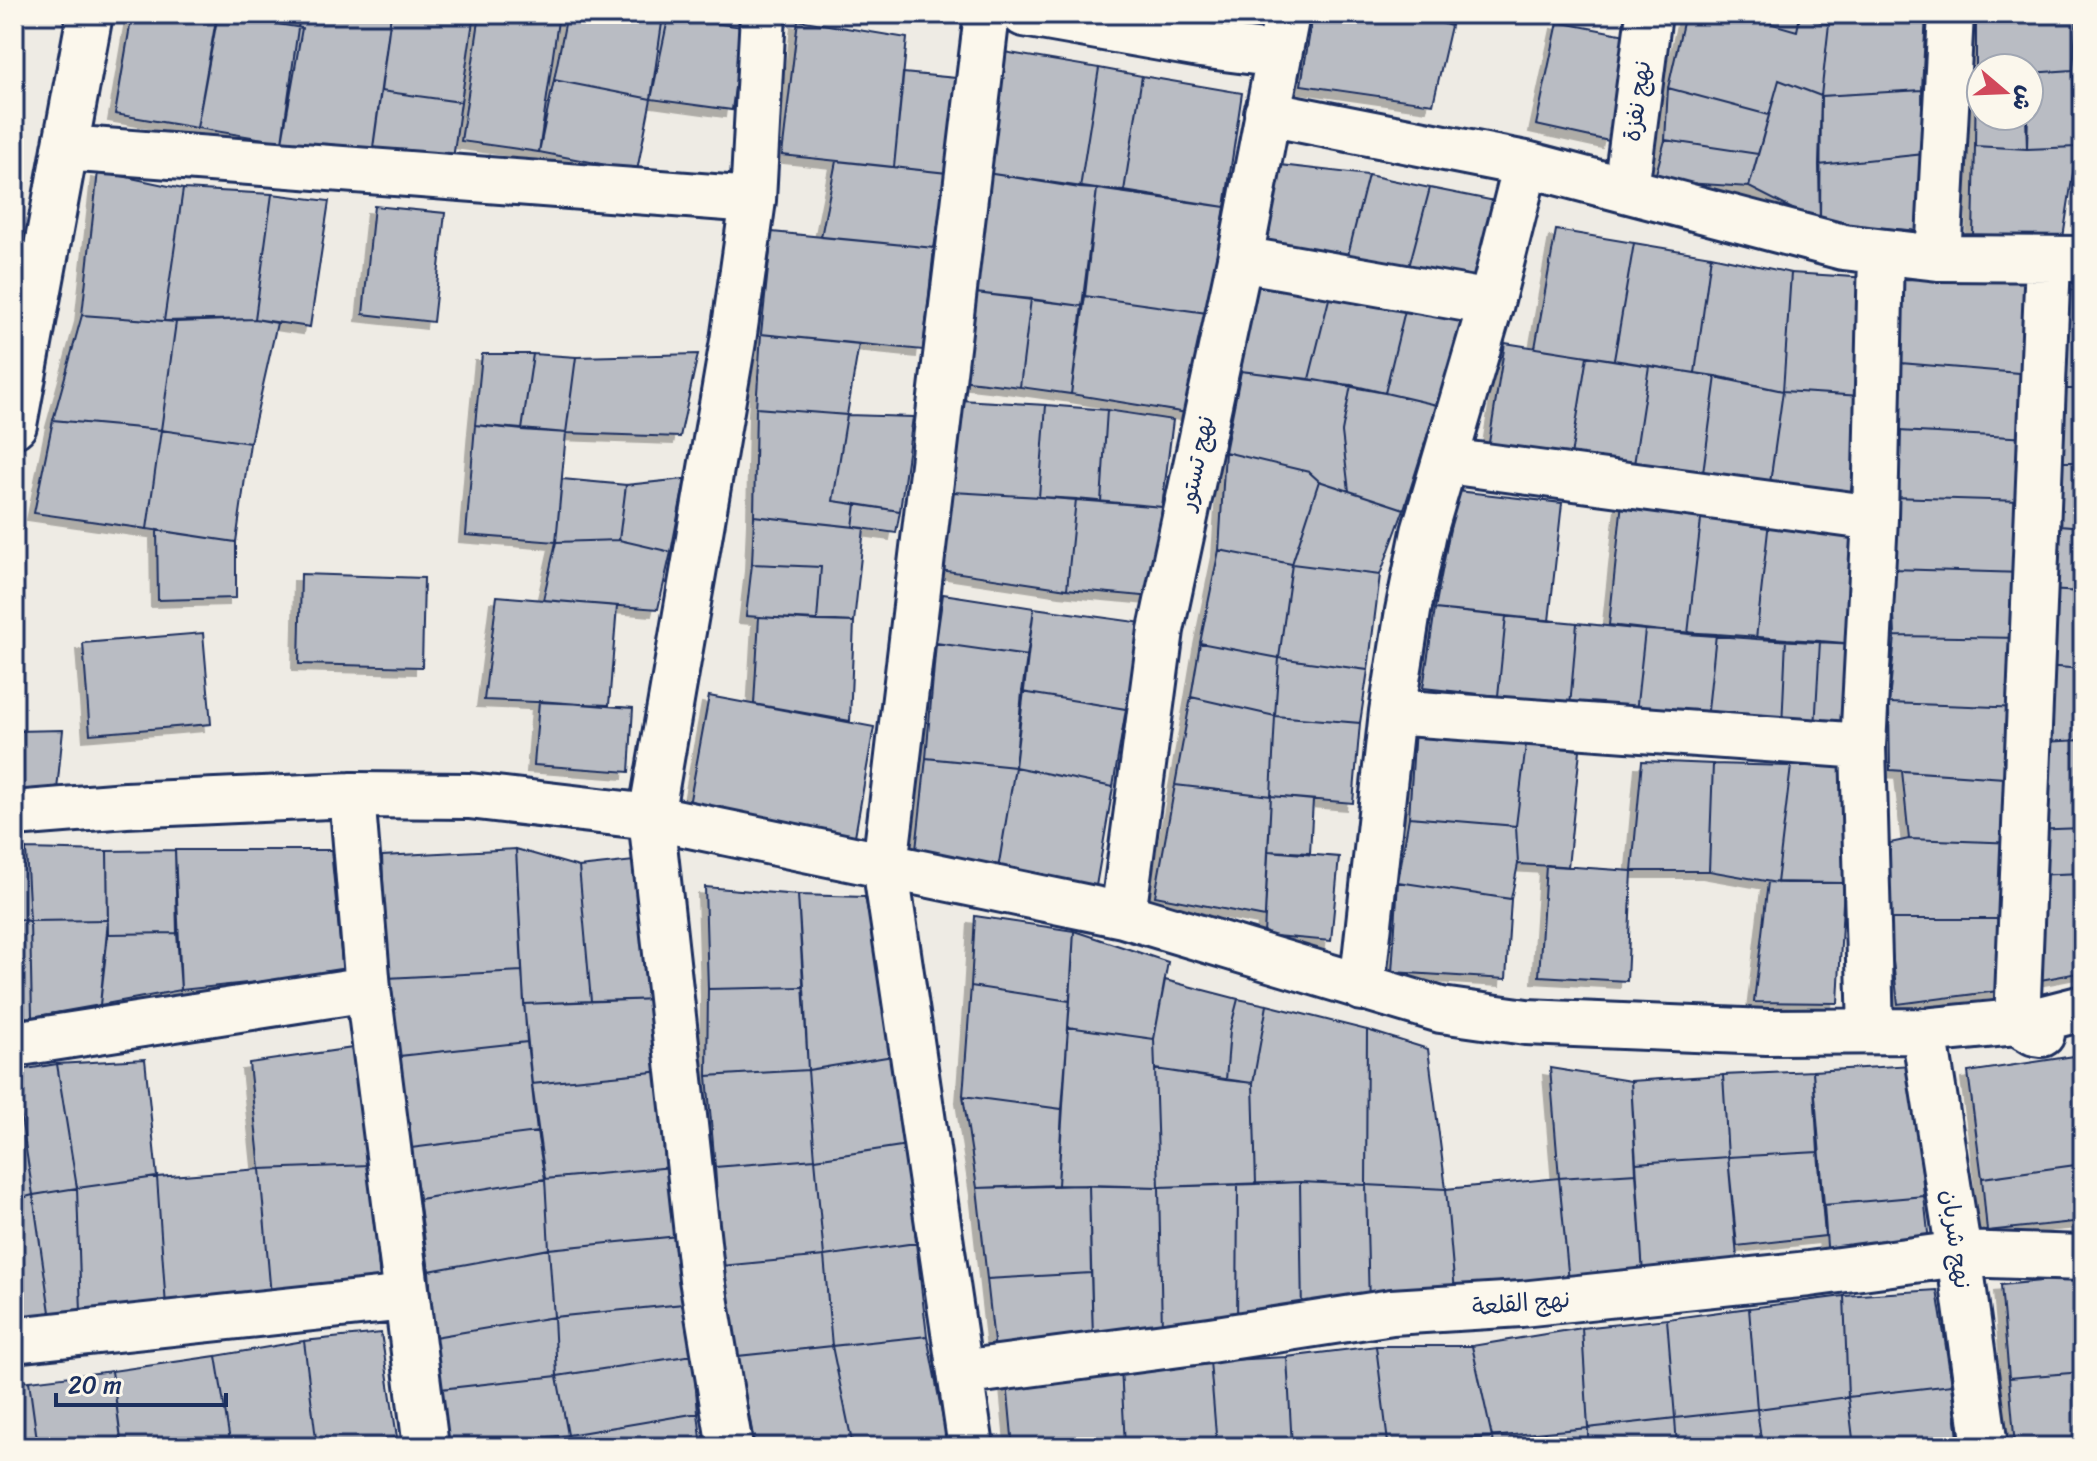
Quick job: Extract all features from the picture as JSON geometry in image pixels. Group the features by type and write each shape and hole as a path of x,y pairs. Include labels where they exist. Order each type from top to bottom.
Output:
{"street":[{"path":"14,425 90,14"},
{"path":"730,1447 702,1279 651,817 733,341 753,200 763,14"},
{"path":"971,1447 885,865 987,14"},
{"path":"1024,14 1200,45 1283,35"},
{"name":"نهج نفزة","path":"1626,189 1649,14"},
{"path":"1938,258 1951,14"},
{"name":"نهج تستور","path":"1123,915 1161,630 1240,259 1283,35"},
{"path":"1267,113 1526,164 1843,247 1938,258 2065,260 2017,1022"},
{"path":"65,148 753,200"},
{"path":"1362,988 1392,712 1408,611 1424,532 1491,303 1526,164"},
{"path":"1871,1031 1863,746 1875,518 1881,253"},
{"path":"1240,259 1491,303"},
{"path":"1447,461 1875,518"},
{"path":"1392,712 1863,746"},
{"path":"352,795 368,989 426,1447"},
{"path":"14,814 126,805 352,795 469,796 651,817 1123,915 1441,1010 1526,1022 1767,1032 1924,1031 2036,1020 2083,1008"},
{"path":"14,1044 368,989"},
{"path":"2017,1022 2035,1033 2083,1036"},
{"name":"نهج شربان","path":"1924,1031 1985,1447"},
{"name":"نهج القلعة","path":"960,1373 1392,1312 1521,1304 1809,1274 1959,1254 2083,1258"},
{"path":"14,1340 406,1298"}],"building":[{"path":"132,14 217,14 197,128 115,114"},
{"path":"218,14 302,28 282,142 197,128"},
{"path":"300,14 391,14 372,155 282,142"},
{"path":"391,14 474,14 461,102 381,91"},
{"path":"480,14 559,14 539,152 461,141"},
{"path":"567,14 642,14 668,19 651,99 554,80"},
{"path":"1158,14 1261,14 1259,28"},
{"path":"1313,14 1410,14 1451,26 1433,104 1301,85"},
{"path":"1410,14 1453,14 1451,26"},
{"path":"1685,14 1738,14 1797,31 1800,16 1829,24 1821,96 1779,80 1769,115 1668,88"},
{"path":"1738,14 1829,14 1829,24 1800,16 1797,31"},
{"path":"1829,14 1897,14 1829,24"},
{"path":"1897,14 1926,14 1922,90 1821,96 1829,24"},
{"path":"1976,14 2077,14 2073,70 2045,72 2045,52 1976,52"},
{"path":"663,16 743,27 732,110 651,99"},
{"path":"798,20 907,38 894,167 782,155"},
{"path":"1558,22 1631,36 1609,141 1536,125"},
{"path":"1004,52 1099,68 1080,188 986,173"},
{"path":"1099,68 1142,76 1124,191 1080,188"},
{"path":"2073,70 2077,147 2027,149 2027,132 2045,132 2045,72"},
{"path":"903,73 956,78 947,173 894,167"},
{"path":"1142,76 1242,93 1225,207 1124,191"},
{"path":"554,80 651,99 637,171 539,152"},
{"path":"1779,80 1821,96 1820,223 1749,187"},
{"path":"1668,88 1769,115 1758,154 1665,140"},
{"path":"1922,90 1924,154 1819,165 1821,96"},
{"path":"381,91 461,102 452,166 372,155"},
{"path":"1975,132 2026,132 2027,149 1975,146"},
{"path":"1665,140 1758,154 1749,187 1654,181"},
{"path":"1975,146 2027,149 2077,147 2063,238 1973,236"},
{"path":"1924,154 1921,231 1820,223 1819,165"},
{"path":"836,161 947,173 934,248 821,237"},
{"path":"1280,165 1368,175 1344,271 1265,257"},
{"path":"98,171 183,189 164,321 82,315"},
{"path":"986,173 1097,189 1082,306 966,292"},
{"path":"1368,175 1430,188 1406,278 1344,271"},
{"path":"1430,188 1500,202 1473,288 1406,278"},
{"path":"183,189 272,194 255,319 164,321"},
{"path":"1097,189 1225,207 1207,313 1085,296"},
{"path":"272,194 329,201 310,327 255,319"},
{"path":"374,206 445,213 433,322 363,314"},
{"path":"1556,230 1634,243 1614,360 1535,348"},
{"path":"772,232 934,248 923,350 761,334"},
{"path":"1634,243 1711,256 1695,373 1614,360"},
{"path":"1711,256 1791,273 1783,391 1695,373"},
{"path":"1254,269 1332,287 1309,379 1241,371"},
{"path":"1791,273 1869,278 1861,396 1783,391"},
{"path":"1903,279 2034,280 2030,374 1901,363"},
{"path":"1332,287 1408,298 1385,393 1309,379"},
{"path":"2062,290 2083,290 2083,389 2056,389"},
{"path":"966,292 1031,299 1020,387 960,380"},
{"path":"1085,296 1207,313 1187,413 1071,394"},
{"path":"1408,298 1477,310 1437,405 1385,393"},
{"path":"1031,299 1082,306 1071,394 1020,387"},
{"path":"82,315 176,322 161,430 53,420"},
{"path":"255,319 277,323 250,443 161,430 176,322"},
{"path":"761,334 859,344 847,415 756,408"},
{"path":"1505,343 1587,356 1570,462 1488,449"},
{"path":"482,354 533,354 522,430 475,425"},
{"path":"533,354 576,357 566,433 522,430"},
{"path":"698,354 680,437 566,433 576,357"},
{"path":"1587,356 1649,366 1633,471 1570,462"},
{"path":"1901,363 2030,374 2029,438 1899,431"},
{"path":"1649,366 1716,376 1702,480 1633,471"},
{"path":"1241,371 1351,385 1342,432 1349,491 1319,481 1309,472 1225,452"},
{"path":"1716,376 1783,391 1769,490 1702,480"},
{"path":"1351,385 1437,405 1404,509 1349,491 1342,432"},
{"path":"2056,389 2083,389 2083,462 2052,462"},
{"path":"1783,391 1861,396 1850,500 1769,490"},
{"path":"960,400 1046,405 1039,497 953,492"},
{"path":"1046,405 1107,410 1101,502 1039,497"},
{"path":"756,408 847,415 833,501 856,504 853,527 754,516"},
{"path":"1107,410 1173,420 1162,507 1101,502"},
{"path":"847,415 913,417 900,511 833,501"},
{"path":"53,420 161,430 147,529 34,513"},
{"path":"475,425 566,433 556,542 466,535"},
{"path":"161,430 250,443 236,542 147,529"},
{"path":"1899,431 2029,438 2022,501 1891,497"},
{"path":"1225,452 1309,472 1319,481 1292,564 1219,550"},
{"path":"2052,462 2083,462 2083,527 2048,524"},
{"path":"562,479 626,485 619,540 556,542"},
{"path":"685,479 671,552 619,540 626,485"},
{"path":"1319,481 1404,509 1380,575 1292,564"},
{"path":"1457,491 1562,503 1549,621 1435,609"},
{"path":"953,492 1076,499 1067,589 940,570"},
{"path":"1891,497 2022,501 2023,573 1892,569"},
{"path":"1076,499 1162,507 1153,597 1067,589"},
{"path":"1622,502 1702,511 1688,634 1609,625"},
{"path":"856,504 900,511 896,533 853,527"},
{"path":"1702,511 1769,521 1756,639 1688,634"},
{"path":"754,516 864,528 854,622 817,621 821,567 752,564"},
{"path":"1769,521 1863,529 1856,644 1756,639"},
{"path":"2048,524 2083,527 2083,592 2046,590"},
{"path":"157,530 236,542 236,598 158,600"},
{"path":"619,540 671,552 658,609 543,600 556,542"},
{"path":"1219,550 1292,564 1279,658 1200,643"},
{"path":"752,564 821,567 817,621 746,616"},
{"path":"1292,564 1380,575 1368,670 1279,658"},
{"path":"1892,569 2023,573 2022,638 1895,636"},
{"path":"301,574 424,578 422,667 299,664"},
{"path":"2046,590 2083,592 2083,669 2044,666"},
{"path":"943,594 1034,608 1028,656 936,643"},
{"path":"497,596 617,606 609,705 484,700"},
{"path":"1034,608 1143,623 1126,709 1022,692"},
{"path":"1435,609 1506,616 1498,696 1423,688"},
{"path":"1506,616 1577,623 1570,707 1498,696"},
{"path":"759,617 854,622 850,721 754,704"},
{"path":"1577,623 1645,630 1636,713 1570,707"},
{"path":"1645,630 1716,634 1707,720 1636,713"},
{"path":"203,633 211,724 90,734 83,643"},
{"path":"1716,634 1786,639 1782,727 1707,720"},
{"path":"1895,636 2022,638 2022,708 1889,703"},
{"path":"1786,639 1820,641 1815,729 1782,727"},
{"path":"1820,641 1856,644 1852,731 1815,729"},
{"path":"936,643 1028,656 1015,767 926,758"},
{"path":"1200,643 1279,658 1275,716 1191,697"},
{"path":"1279,658 1368,670 1360,723 1275,716"},
{"path":"2044,666 2083,669 2083,740 2042,742"},
{"path":"1022,692 1126,709 1113,787 1015,767"},
{"path":"709,696 874,727 855,836 689,805"},
{"path":"1191,697 1275,716 1271,796 1175,785"},
{"path":"539,701 633,708 629,772 534,765"},
{"path":"1889,703 2022,708 2019,779 1890,770"},
{"path":"1275,716 1360,723 1353,803 1271,796"},
{"path":"1415,729 1526,744 1516,826 1409,817"},
{"path":"63,730 57,790 14,789 14,731"},
{"path":"2083,740 2083,828 2030,830 2042,742"},
{"path":"1526,744 1580,750 1568,867 1518,864 1516,826"},
{"path":"926,758 1015,767 998,869 916,850"},
{"path":"1642,761 1713,764 1709,871 1632,871"},
{"path":"1713,764 1791,766 1777,883 1709,871"},
{"path":"1791,766 1850,766 1844,883 1777,883"},
{"path":"1015,767 1113,787 1096,886 998,869"},
{"path":"1902,771 2019,779 2017,843 1909,839"},
{"path":"1175,785 1271,796 1265,917 1155,896"},
{"path":"1271,796 1313,800 1310,853 1268,851"},
{"path":"1409,817 1516,826 1518,864 1511,899 1398,882"},
{"path":"2083,828 2083,873 2032,875 2030,830"},
{"path":"1909,839 2017,843 2012,919 1888,919 1890,843"},
{"path":"14,849 26,849 30,921 14,919"},
{"path":"26,849 107,851 108,920 30,921"},
{"path":"516,849 579,867 591,1001 524,1004"},
{"path":"516,849 522,971 387,978 382,856"},
{"path":"175,850 331,850 343,973 181,990"},
{"path":"175,850 177,933 108,934 107,851"},
{"path":"1268,851 1339,857 1331,941 1264,935"},
{"path":"643,860 658,999 591,1001 579,867"},
{"path":"1546,865 1632,871 1627,981 1539,976"},
{"path":"2083,873 2083,972 2025,983 2032,875"},
{"path":"1398,882 1511,899 1506,979 1392,972"},
{"path":"1768,882 1844,883 1838,1003 1754,1002"},
{"path":"705,887 798,895 804,987 708,989"},
{"path":"798,895 865,897 899,1055 808,1070"},
{"path":"975,916 1074,931 1070,1001 971,986"},
{"path":"14,919 30,921 32,1017 14,1018"},
{"path":"1888,919 2012,919 2013,989 1898,1004"},
{"path":"108,920 100,1005 32,1017 30,921"},
{"path":"1074,931 1168,962 1154,1039 1068,1027"},
{"path":"177,933 181,990 100,1005 108,934"},
{"path":"522,971 527,1042 400,1056 387,978"},
{"path":"1165,980 1238,999 1230,1030 1226,1080 1155,1069 1154,1039"},
{"path":"971,986 1070,1001 1062,1109 963,1096"},
{"path":"804,987 808,1070 707,1076 708,989"},
{"path":"658,999 663,1071 532,1084 524,1004"},
{"path":"1238,999 1267,1005 1253,1083 1226,1080 1230,1030"},
{"path":"1267,1005 1367,1030 1366,1185 1256,1184 1253,1083"},
{"path":"1068,1027 1154,1039 1159,1187 1058,1185"},
{"path":"1367,1030 1428,1049 1446,1189 1366,1185"},
{"path":"527,1042 537,1132 411,1148 400,1056"},
{"path":"353,1048 369,1165 260,1169 249,1063"},
{"path":"899,1055 908,1145 815,1159 808,1070"},
{"path":"2081,1055 2083,1164 1982,1178 1968,1072"},
{"path":"145,1059 157,1177 77,1188 57,1064"},
{"path":"57,1064 77,1188 33,1195 14,1071"},
{"path":"1913,1065 1924,1196 1824,1205 1813,1071"},
{"path":"1550,1068 1631,1081 1636,1173 1559,1178"},
{"path":"1155,1069 1253,1083 1256,1184 1159,1187"},
{"path":"808,1070 815,1159 715,1167 707,1076"},
{"path":"14,1071 33,1195 14,1200"},
{"path":"663,1071 672,1167 545,1179 532,1084"},
{"path":"1813,1071 1818,1152 1728,1157 1723,1075"},
{"path":"1723,1075 1728,1157 1636,1163 1631,1081"},
{"path":"963,1096 1062,1109 1058,1185 977,1188"},
{"path":"537,1132 545,1179 419,1199 411,1148"},
{"path":"908,1145 916,1243 824,1256 815,1159"},
{"path":"1818,1152 1825,1236 1737,1246 1728,1157"},
{"path":"1728,1157 1738,1269 1643,1275 1636,1163"},
{"path":"815,1159 824,1256 722,1266 715,1167"},
{"path":"2083,1164 2083,1221 1987,1231 1982,1178"},
{"path":"369,1165 380,1281 271,1296 260,1169"},
{"path":"672,1167 678,1236 549,1249 545,1179"},
{"path":"260,1169 271,1296 166,1307 157,1177"},
{"path":"1636,1173 1643,1275 1569,1282 1559,1178"},
{"path":"157,1177 166,1307 81,1313 77,1188"},
{"path":"1559,1178 1569,1282 1455,1292 1446,1189"},
{"path":"545,1179 549,1249 429,1271 419,1199"},
{"path":"1300,1182 1302,1315 1237,1327 1238,1184"},
{"path":"1300,1182 1366,1185 1369,1306 1302,1315"},
{"path":"1238,1184 1237,1327 1162,1330 1159,1187"},
{"path":"1089,1185 1091,1273 987,1279 977,1188"},
{"path":"1089,1185 1159,1187 1162,1330 1093,1338"},
{"path":"1366,1185 1446,1189 1455,1292 1369,1306"},
{"path":"77,1188 81,1313 52,1326 33,1195"},
{"path":"33,1195 52,1326 14,1326 14,1200"},
{"path":"1924,1196 1930,1251 1828,1260 1824,1205"},
{"path":"678,1236 683,1304 554,1317 549,1249"},
{"path":"916,1243 927,1336 832,1346 824,1256"},
{"path":"549,1249 554,1317 434,1337 429,1271"},
{"path":"824,1256 832,1346 738,1356 722,1266"},
{"path":"1091,1273 1093,1338 995,1351 987,1279"},
{"path":"2083,1277 2083,1372 2009,1378 2001,1285"},
{"path":"1937,1290 1952,1385 1848,1397 1844,1296"},
{"path":"1844,1296 1848,1397 1757,1409 1749,1308"},
{"path":"683,1304 693,1355 557,1376 554,1317"},
{"path":"1749,1308 1757,1409 1675,1418 1667,1319"},
{"path":"554,1317 557,1376 441,1389 434,1337"},
{"path":"1667,1319 1675,1418 1588,1428 1582,1328"},
{"path":"1582,1328 1588,1428 1492,1437 1472,1346"},
{"path":"381,1333 397,1437 350,1447 317,1447 304,1341"},
{"path":"927,1336 948,1445 853,1447 832,1346"},
{"path":"304,1341 317,1447 231,1447 216,1356"},
{"path":"832,1346 852,1442 817,1447 755,1447 738,1356"},
{"path":"1376,1346 1388,1443 1357,1447 1292,1447 1287,1357"},
{"path":"1376,1346 1472,1346 1492,1437 1388,1443"},
{"path":"693,1355 698,1413 568,1435 557,1376"},
{"path":"216,1356 231,1447 122,1447 112,1371"},
{"path":"1287,1357 1292,1447 1217,1447 1210,1361"},
{"path":"1210,1361 1217,1447 1125,1447 1121,1366"},
{"path":"1121,1366 1125,1447 1013,1447 1007,1382"},
{"path":"112,1371 122,1447 38,1447 29,1381"},
{"path":"2083,1372 2083,1447 2015,1447 2009,1378"},
{"path":"557,1376 568,1435 447,1447 441,1389"},
{"path":"29,1381 38,1447 14,1447 14,1382"},
{"path":"1952,1385 1959,1447 1854,1447 1848,1397"},
{"path":"1848,1397 1854,1447 1762,1447 1757,1409"},
{"path":"1757,1409 1762,1447 1677,1447 1675,1418"},
{"path":"698,1413 702,1447 570,1447 568,1435"},
{"path":"1675,1418 1677,1447 1588,1447 1588,1428"},
{"path":"1588,1428 1588,1447 1493,1447 1492,1437"},
{"path":"568,1435 570,1447 457,1447"},
{"path":"397,1437 399,1447 350,1447"},
{"path":"1492,1437 1493,1447 1388,1447 1388,1443"}]}
